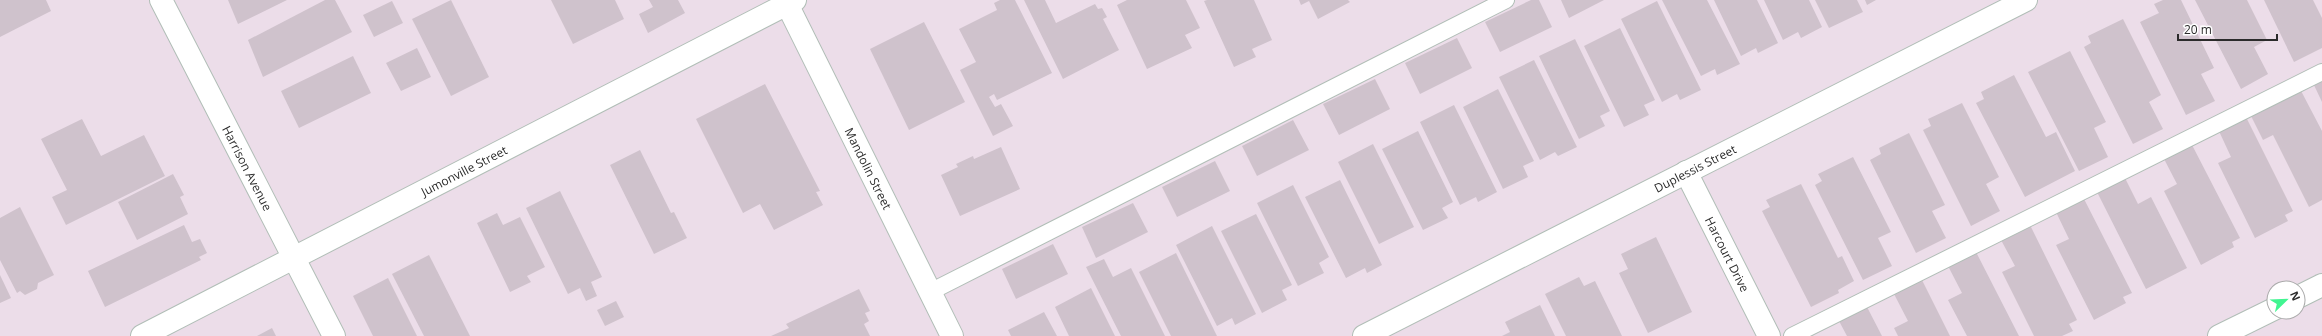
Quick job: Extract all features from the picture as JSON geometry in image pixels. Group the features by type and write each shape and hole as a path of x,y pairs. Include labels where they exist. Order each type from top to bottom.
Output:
{"street":[{"name":"Harrison Avenue","path":"161,0 334,336"},
{"name":"Duplessis Street","path":"1364,336 2026,0"},
{"name":"Jumonville Street","path":"142,336 789,2"},
{"name":"Mandolin Street","path":"789,2 952,336"},
{"name":"Harcourt Drive","path":"1686,172 1769,336"},
{"path":"2306,293 2322,285"},
{"path":"2219,336 2266,313"}],"lane":[{"path":"930,292 1506,0"},
{"path":"1792,336 2322,72"}],"building":[{"path":"0,0 46,0 51,11 0,37"},
{"path":"228,0 287,0 238,24"},
{"path":"325,0 335,0 352,32 263,77 248,40"},
{"path":"451,0 489,77 451,96 412,19"},
{"path":"551,0 615,0 624,19 573,44"},
{"path":"649,0 678,0 685,13 648,33 639,14 653,7"},
{"path":"1000,0 1015,0 1052,73 997,100 994,94 989,97 995,107 1001,104 1013,126 993,136 960,70 976,62 959,29 997,10 994,3"},
{"path":"1024,0 1045,0 1056,23 1095,4 1098,9 1102,8 1107,17 1103,19 1119,50 1063,79"},
{"path":"1127,0 1186,0 1200,28 1185,35 1192,48 1147,69 1117,5"},
{"path":"1254,0 1272,40 1252,49 1256,57 1234,67 1204,1"},
{"path":"1299,0 1348,0 1350,2 1318,19 1309,1 1301,5"},
{"path":"1531,0 1539,0 1552,27 1500,52 1485,22"},
{"path":"1561,0 1604,0 1569,18"},
{"path":"1662,0 1707,0 1740,64 1717,75 1715,69 1701,76"},
{"path":"1714,0 1757,0 1778,43 1758,53 1756,48 1741,56"},
{"path":"1764,0 1809,0 1822,27 1801,38 1798,32 1783,40"},
{"path":"1815,0 1857,0 1863,12 1829,28"},
{"path":"1865,0 1876,0 1867,5"},
{"path":"2163,0 2181,0 2214,68 2201,74 2215,101 2186,115 2140,22 2159,13 2154,4"},
{"path":"2195,0 2247,0 2267,40 2254,47 2268,74 2241,89"},
{"path":"2264,0 2313,0 2322,18 2322,48 2294,62"},
{"path":"392,1 403,23 374,37 363,15"},
{"path":"1657,1 1701,90 1680,100 1677,94 1662,102 1621,19"},
{"path":"2123,19 2161,95 2149,102 2163,129 2133,144 2084,47 2091,43 2088,36"},
{"path":"924,22 965,102 909,130 870,49"},
{"path":"1620,28 1655,100 1644,105 1649,115 1624,127 1584,46"},
{"path":"1457,38 1472,68 1420,94 1405,63"},
{"path":"1575,39 1610,111 1600,116 1605,126 1579,139 1539,56"},
{"path":"417,48 431,77 401,91 386,63"},
{"path":"2070,51 2106,122 2094,128 2108,157 2079,171 2028,72"},
{"path":"353,56 371,93 299,128 281,91"},
{"path":"1534,60 1577,147 1558,156 1555,152 1540,160 1499,77"},
{"path":"2014,75 2046,137 2056,132 2075,171 2025,197 1976,103 1984,99 1981,92"},
{"path":"1375,79 1390,109 1339,135 1323,104"},
{"path":"2322,79 2322,102 2313,83"},
{"path":"765,84 820,191 816,192 823,205 774,230 760,204 743,213 696,119"},
{"path":"2299,87 2322,131 2322,200 2309,207 2273,135 2263,140 2249,112"},
{"path":"1498,89 1534,161 1523,166 1528,177 1503,189 1463,107"},
{"path":"1962,103 1999,177 1986,184 2000,211 1971,226 1923,130 1931,126 1928,119"},
{"path":"1454,105 1497,192 1478,202 1476,197 1460,205 1420,122"},
{"path":"2245,115 2293,211 2285,215 2288,221 2255,238 2218,163 2231,157 2218,129"},
{"path":"82,119 101,156 144,135 165,176 66,225 52,197 67,190 41,139"},
{"path":"1293,120 1309,150 1257,176 1242,146"},
{"path":"1418,131 1453,202 1442,208 1448,218 1423,230 1382,149"},
{"path":"1909,133 1945,205 1932,211 1946,238 1916,253 1870,160 1881,154 1879,148"},
{"path":"2191,143 2240,238 2232,242 2234,247 2201,265 2164,191 2177,184 2163,157"},
{"path":"1373,144 1414,227 1379,244 1338,162"},
{"path":"1001,147 1020,189 960,216 941,175 958,167 956,164 973,156 974,159"},
{"path":"640,150 671,213 674,212 687,238 654,254 610,165"},
{"path":"1853,157 1891,232 1878,238 1892,266 1863,280 1815,185 1822,181 1818,174"},
{"path":"1215,161 1230,191 1177,217 1162,187"},
{"path":"173,174 184,195 180,197 188,214 137,240 118,202"},
{"path":"2124,176 2138,204 2151,197 2187,268 2146,289 2096,190"},
{"path":"1340,180 1382,265 1367,273 1365,268 1346,278 1305,197"},
{"path":"1801,184 1838,258 1842,256 1854,281 1838,290 1839,293 1811,307 1762,211 1770,207 1766,200"},
{"path":"1293,185 1329,257 1319,263 1324,273 1298,286 1257,203"},
{"path":"560,191 602,277 591,282 597,296 586,301 580,288 568,294 526,208"},
{"path":"2083,197 2132,293 2123,297 2126,303 2094,320 2056,245 2069,239 2056,212"},
{"path":"1133,203 1148,232 1096,258 1082,227"},
{"path":"20,207 54,275 38,283 37,289 25,295 20,291 17,293 0,260 0,218"},
{"path":"497,213 503,225 520,217 545,267 527,276 531,282 510,292 477,223"},
{"path":"1256,214 1292,285 1282,290 1287,300 1262,313 1221,231"},
{"path":"184,225 192,242 200,239 207,253 199,257 201,260 105,307 88,271"},
{"path":"2030,225 2077,320 2069,324 2073,331 2062,336 2034,336 2002,272 2015,266 2001,240"},
{"path":"1212,226 1256,314 1235,325 1232,318 1217,326 1176,245"},
{"path":"1656,237 1692,312 1648,333 1619,273 1628,269 1621,254"},
{"path":"1053,244 1068,274 1016,299 1002,269"},
{"path":"1976,252 2019,336 1967,336 1948,300 1962,293 1948,266"},
{"path":"1176,253 1217,336 1171,336 1139,272"},
{"path":"429,255 470,336 424,336 392,274"},
{"path":"1104,259 1113,277 1131,268 1165,336 1121,336 1086,267"},
{"path":"0,275 11,298 0,303"},
{"path":"1579,277 1584,286 1595,281 1622,336 1566,336 1545,294"},
{"path":"388,278 417,336 373,336 353,296"},
{"path":"1922,280 1950,336 1898,336 1894,328 1908,321 1894,294"},
{"path":"1091,288 1115,336 1069,336 1055,307"},
{"path":"859,289 870,311 865,313 869,321 864,324 870,336 771,336 789,328 786,324"},
{"path":"616,301 624,317 605,326 597,310"},
{"path":"1540,305 1555,336 1502,336 1510,332 1505,322"},
{"path":"1867,307 1882,336 1847,336 1839,321"},
{"path":"1044,312 1057,336 1011,336 1008,330"},
{"path":"272,328 276,336 257,336"}]}
